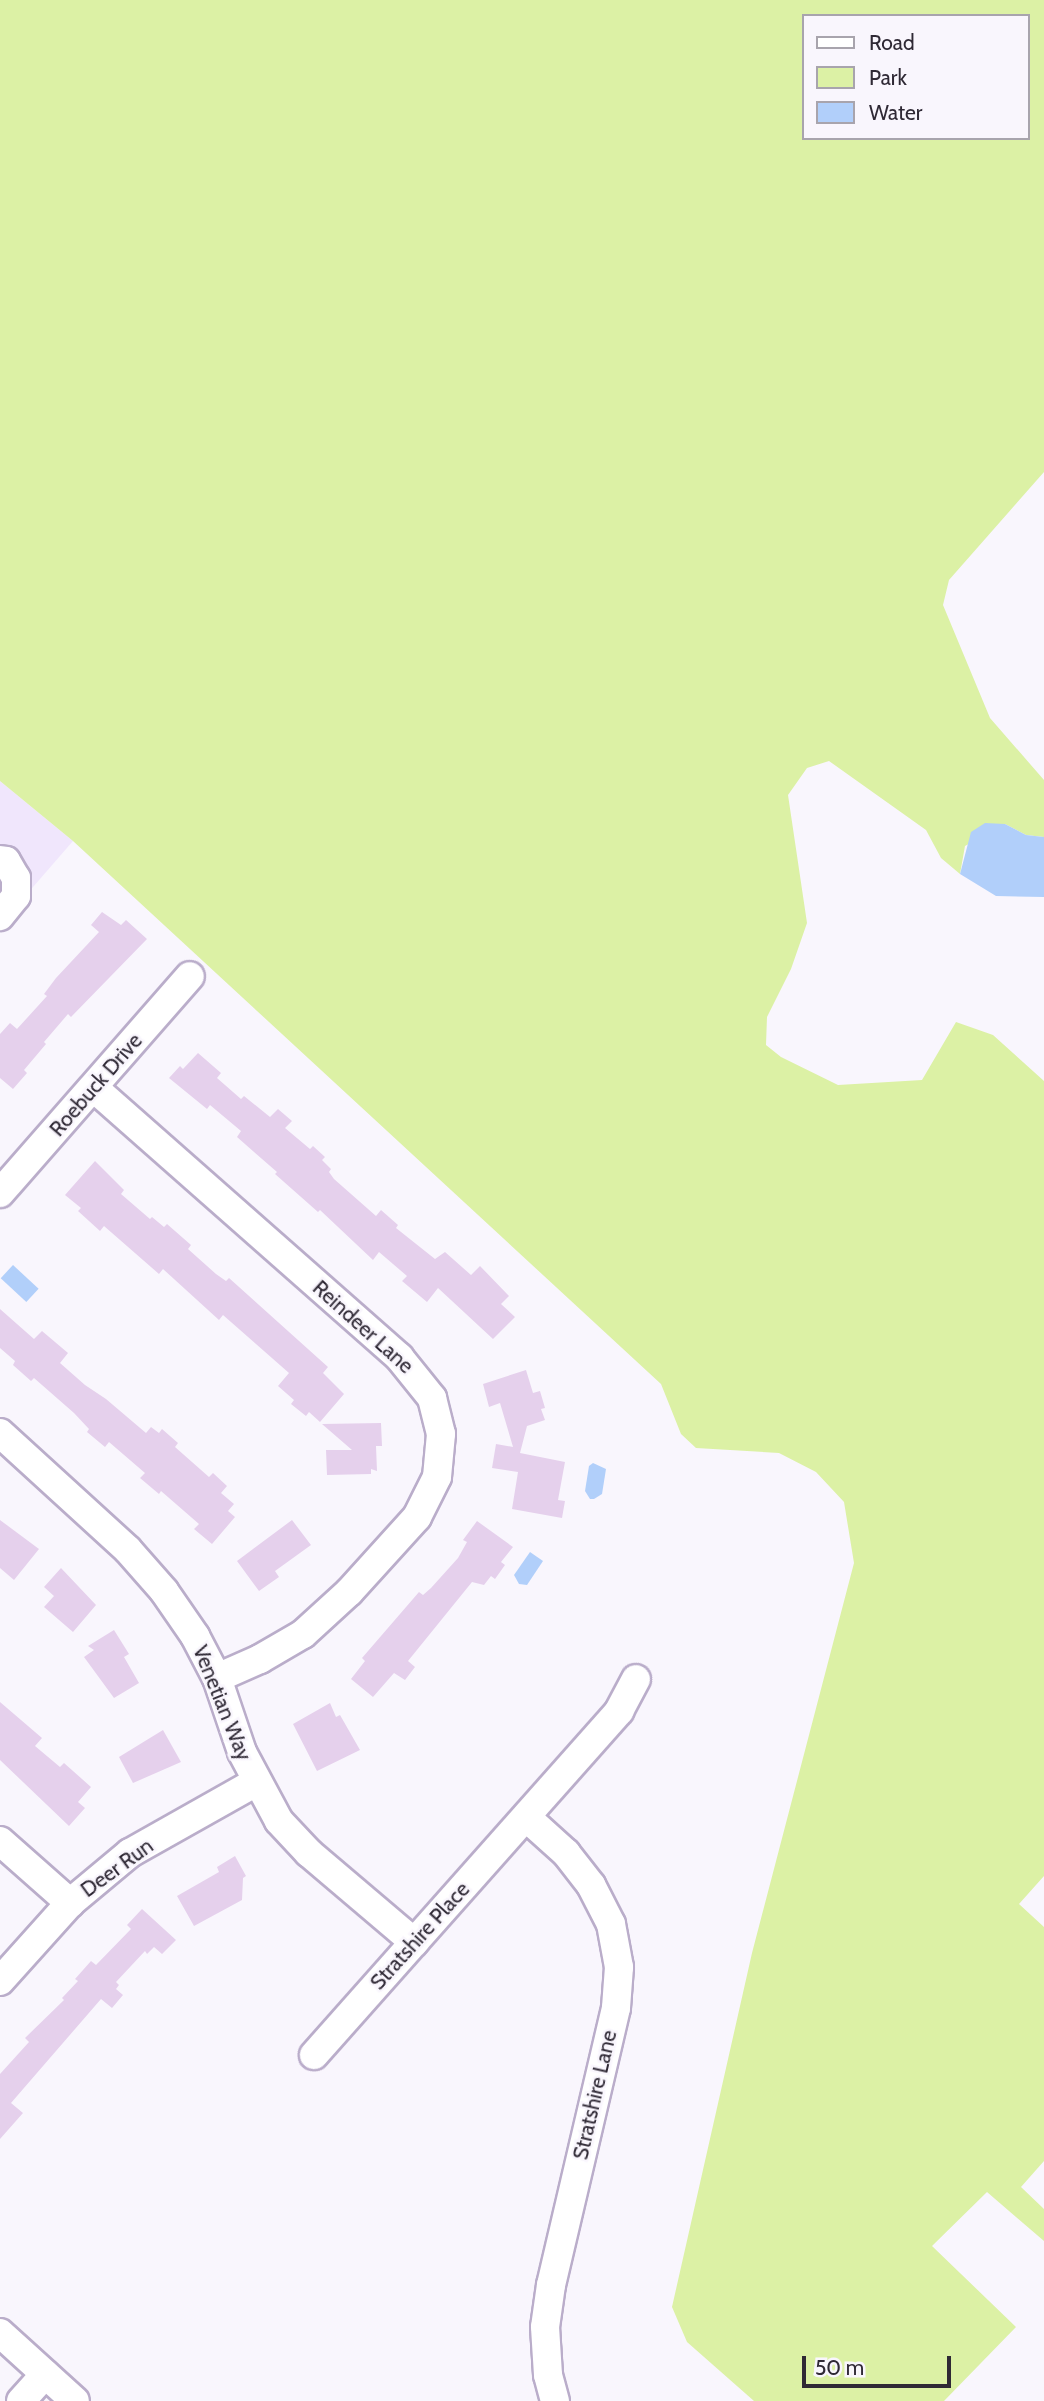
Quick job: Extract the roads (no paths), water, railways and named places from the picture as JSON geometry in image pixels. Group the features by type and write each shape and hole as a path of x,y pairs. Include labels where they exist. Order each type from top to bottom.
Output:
{"street":[{"path":"0,860 6,861 16,878 16,896 0,916"},
{"name":"Roebuck Drive","path":"0,1193 190,976"},
{"name":"Reindeer Lane","path":"94,1088 399,1357 432,1398 441,1434 437,1477 417,1517 349,1592 303,1634 260,1659 217,1678"},
{"name":"Venetian Way","path":"0,1433 128,1550 164,1591 195,1636 217,1678 242,1752 279,1821 309,1853 414,1942"},
{"name":"Stratshire Place","path":"314,2055 619,1711 636,1679"},
{"name":"Deer Run","path":"0,1981 70,1903 130,1853 256,1782"},
{"name":"Stratshire Lane","path":"526,1817 566,1853 591,1885 611,1924 619,1967 616,2008 545,2327 548,2375 555,2401"},
{"path":"0,1841 70,1903"},
{"path":"0,2333 75,2401"},
{"path":"21,2401 46,2374"}],"water":[{"path":"985,823 1005,824 1026,835 1044,837 1044,897 996,896 960,874 971,832"},
{"path":"13,1265 39,1289 26,1302 1,1278"},
{"path":"593,1463 606,1469 602,1494 590,1499 585,1491 589,1466"},
{"path":"530,1552 543,1561 527,1585 519,1584 514,1575"}]}
